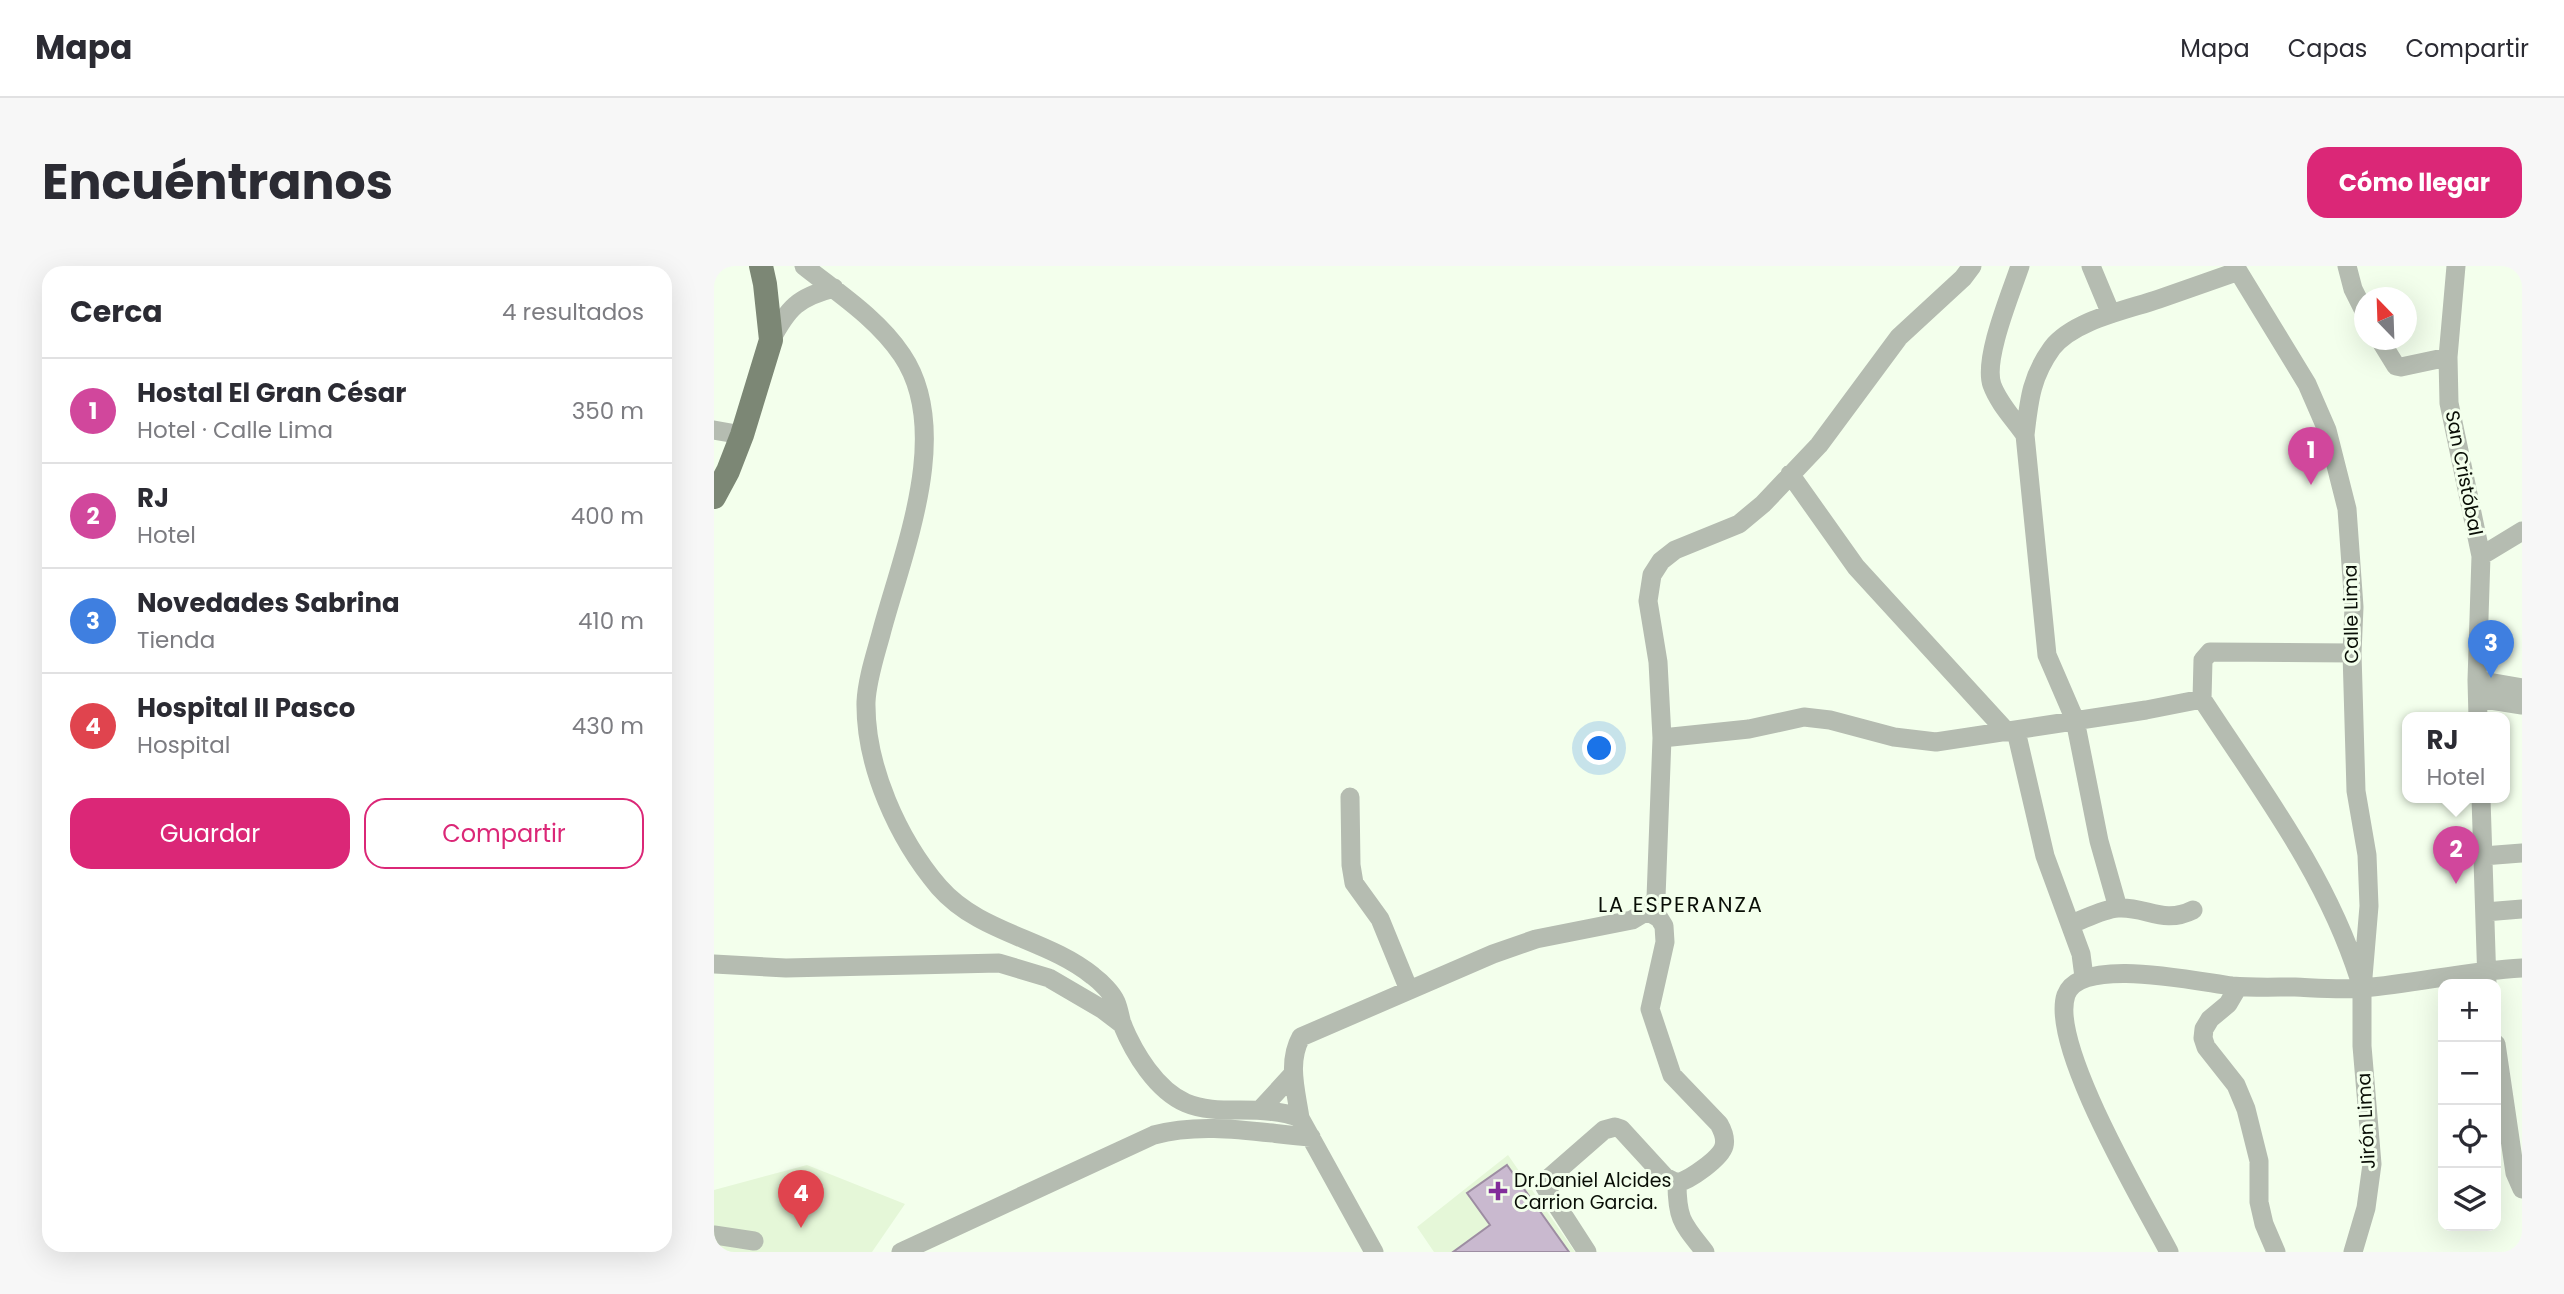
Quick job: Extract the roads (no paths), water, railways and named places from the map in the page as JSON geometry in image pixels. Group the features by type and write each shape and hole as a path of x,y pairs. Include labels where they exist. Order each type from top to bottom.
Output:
{"main road":[{"path":"714,498 743,435 771,340 761,266"}],"street":[{"path":"804,266 834,288 886,334 903,356 915,379 923,413 923,453 915,516 876,650 866,700 869,736 890,810 913,853 941,889 973,916 1061,956 1094,976 1116,1000 1123,1025 1154,1080 1186,1103 1206,1108 1261,1109 1300,1118"},
{"path":"1374,1252 1300,1118 1293,1074 1295,1048 1301,1037 1493,954 1536,939 1632,920 1647,911 1656,898 1662,738 1658,662 1648,601 1652,575 1661,561 1675,550 1739,524 1763,504 1819,445 1899,337 1963,278 1972,266"},
{"path":"2020,266 1998,331 1989,373 1997,397 2025,435"},
{"path":"2091,266 2111,314"},
{"path":"2347,266 2354,291"},
{"name":"San Cristóbal","path":"2456,266 2448,357 2449,403 2481,556 2478,712"},
{"path":"2118,908 2099,841 2075,720 2047,655 2025,435 2028,398 2033,382 2053,347 2068,333 2111,314 2235,269"},
{"name":"Calle Lima","path":"2235,269 2307,384 2327,430 2347,509 2354,607 2352,653 2356,791 2367,855 2369,906 2362,989"},
{"path":"771,340 784,316 796,303 814,293 834,288"},
{"path":"2386,350 2396,366 2401,367 2448,357"},
{"path":"714,430 743,435"},
{"path":"1790,474 1856,567 2012,732 2045,856 2081,954 2084,977"},
{"path":"2481,556 2522,531"},
{"path":"2352,653 2210,652 2203,660 2202,699 2311,866 2349,946 2362,989"},
{"path":"2477,689 2522,688"},
{"path":"2477,689 2522,705"},
{"path":"1662,738 1749,729 1804,717 1830,720 1894,737 1936,742 2012,732 2202,699"},
{"path":"1350,797 1351,865 1354,883 1380,919 1409,990"},
{"path":"2481,803 2486,977"},
{"path":"2483,856 2522,853"},
{"path":"2071,923 2118,908 2168,916 2183,915 2193,910"},
{"path":"2485,912 2522,909"},
{"path":"1587,1252 1545,1187 1549,1178 1604,1130 1615,1127 1621,1129 1665,1178 1677,1183 1692,1177 1720,1155 1725,1141 1719,1124 1672,1075 1650,1009 1665,942 1664,926 1659,918 1647,911"},
{"path":"714,964 786,968 999,963 1049,978 1102,1009 1123,1025"},
{"path":"2169,1252 2087,1094 2070,1050 2063,1010 2067,992 2084,977 2099,973 2128,973 2238,987 2362,989 2486,977 2522,968"},
{"path":"2238,987 2228,1004 2210,1019 2204,1029 2203,1038 2206,1047 2236,1085 2246,1109 2259,1161 2259,1202 2264,1224 2276,1252"},
{"name":"Jirón Lima","path":"2353,1252 2366,1208 2372,1164 2362,1046 2362,989"},
{"path":"1261,1109 1293,1074"},
{"path":"2501,1078 2515,1173 2522,1189"},
{"path":"901,1252 1164,1132 1203,1128 1311,1138"},
{"path":"1677,1183 1677,1207 1681,1221 1706,1252"},
{"path":"714,1234 754,1241"}],"place":[{"name":"Hostal El Gran César","path":"2311,485"},
{"name":"Novedades Sabrina","path":"2491,678"},
{"name":"RJ","path":"2456,884"},
{"name":"Dr.Daniel Alcides Carrion Garcia.","path":"1498,1191"},
{"name":"Hospital II Pasco","path":"801,1228"}],"district":[{"name":"LA ESPERANZA","path":"1681,904"}]}
